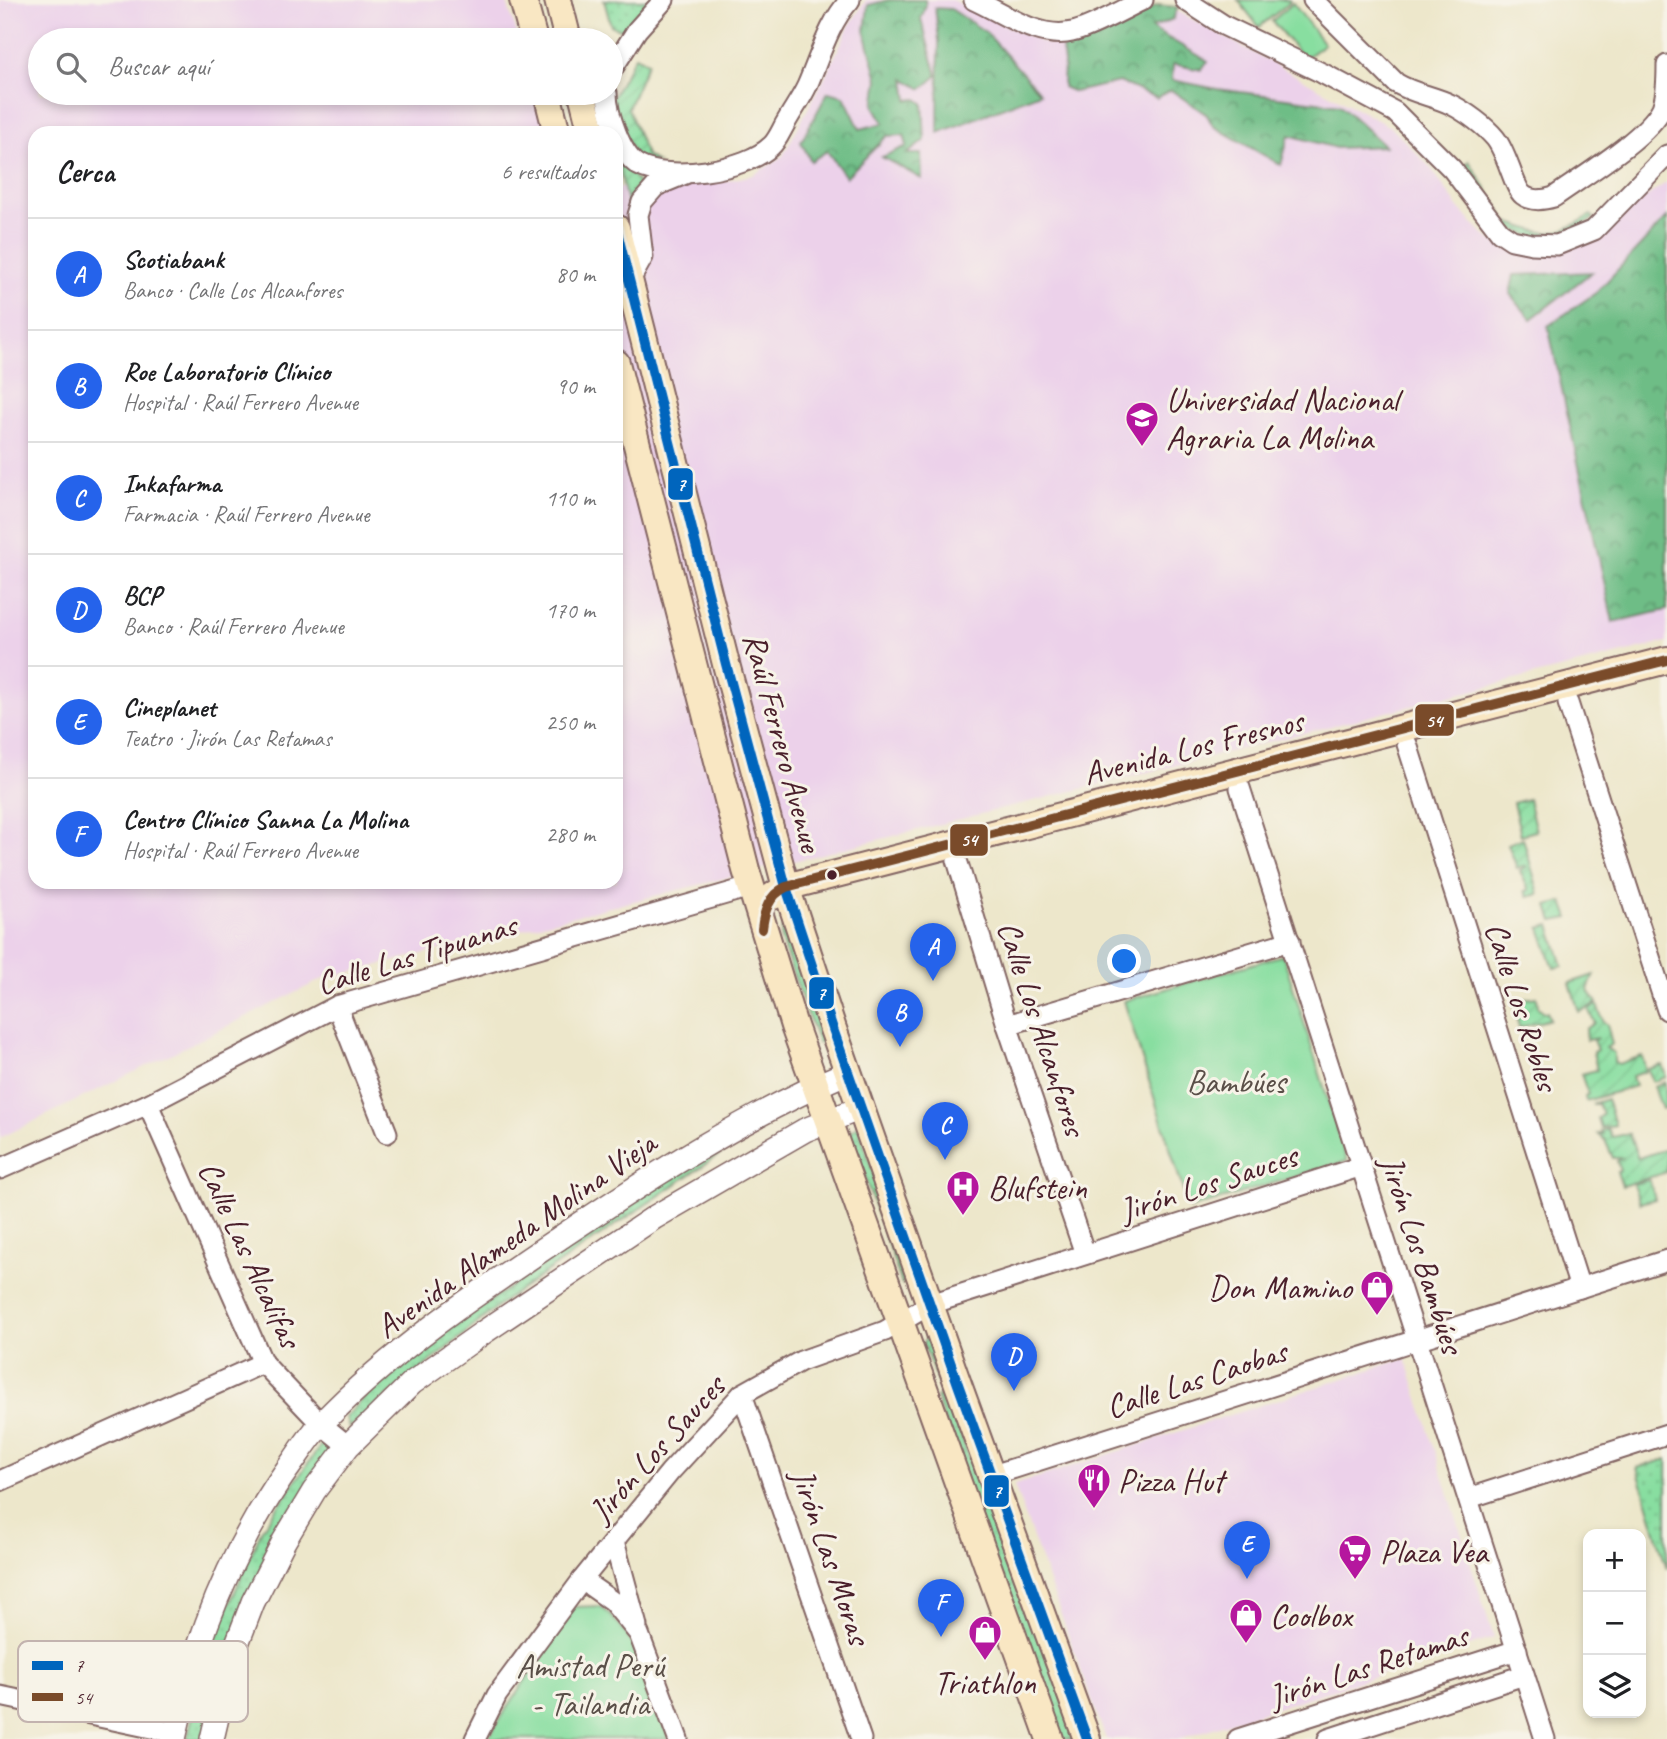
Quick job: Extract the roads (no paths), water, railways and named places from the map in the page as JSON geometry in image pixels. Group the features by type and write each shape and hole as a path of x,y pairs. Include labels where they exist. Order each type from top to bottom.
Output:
{"main road":[{"path":"523,0 531,28"},
{"path":"558,0 565,28"},
{"path":"550,105 556,126"},
{"path":"585,105 590,126"},
{"name":"Raúl Ferrero Avenue","path":"623,257 726,664 789,895 959,1387 1087,1739"},
{"name":"Raúl Ferrero Avenue","path":"623,391 762,929 794,1026 1050,1739"},
{"path":"694,671 695,664 705,655 721,657 726,664"},
{"name":"Avenida Los Fresnos","path":"789,895 1667,660"},
{"path":"762,929 769,902 779,890 789,895 957,860 1667,678"},
{"path":"794,1026 808,1046 814,1051 822,1052 828,1049 832,1041 833,1028"},
{"path":"925,1394 959,1387"}],"street":[{"path":"623,52 637,30 664,0"},
{"path":"623,147 636,164 651,169 689,172 731,167 753,159 772,146 806,89 827,34 850,0"},
{"path":"974,0 1037,30 1055,33 1073,32 1143,0"},
{"path":"1185,0 1225,26 1395,112 1452,169 1500,232 1511,240 1558,245 1594,230 1667,155"},
{"path":"1313,0 1396,83 1408,90 1451,104 1493,135 1504,151 1517,189 1525,197 1534,200 1543,201 1554,197 1647,129 1663,106 1667,65"},
{"path":"607,105 615,126"},
{"path":"629,282 643,257 638,215 642,202 656,186 689,172"},
{"path":"1568,703 1667,1010"},
{"name":"Calle Los Robles","path":"1407,744 1580,1288"},
{"name":"Jirón Los Bambúes","path":"1240,788 1545,1739"},
{"name":"Calle Los Alcanfores","path":"957,860 1007,1025 1084,1254"},
{"name":"Calle Las Tipuanas","path":"0,1169 148,1104 337,1006 750,887"},
{"path":"1007,1025 1290,942"},
{"path":"337,1006 387,1133"},
{"name":"Avenida Alameda Molina Vieja","path":"201,1641 219,1589 248,1530 284,1474 321,1423 391,1358 463,1303 638,1185 730,1131 848,1072"},
{"name":"Calle Las Alcalifas","path":"148,1104 263,1363 321,1423 348,1446"},
{"name":"Avenida Alameda Molina Vieja","path":"238,1641 253,1602 284,1541 314,1491 348,1446 412,1384 655,1217 829,1119 861,1108"},
{"path":"730,1131 746,1164"},
{"name":"Jirón Los Sauces","path":"475,1739 497,1695 582,1580 670,1472 742,1394 801,1361 872,1337 931,1304 1362,1166"},
{"name":"Calle Las Caobas","path":"993,1475 1667,1260"},
{"path":"0,1481 263,1363"},
{"name":"Jirón Las Moras","path":"742,1394 861,1739"},
{"path":"1469,1498 1667,1434"},
{"path":"614,1541 639,1634 678,1739"},
{"path":"582,1580 612,1601 639,1634"},
{"name":"Jirón Las Retamas","path":"1238,1739 1517,1650"},
{"name":"Jirón Las Retamas","path":"1328,1739 1524,1675"},
{"path":"0,1696 18,1700"},
{"path":"113,1722 174,1736"}],"place":[{"name":"Universidad Nacional Agraria La Molina","path":"1142,448"},
{"name":"Scotiabank","path":"933,981"},
{"name":"Roe Laboratorio Clínico","path":"900,1047"},
{"name":"Inkafarma","path":"945,1160"},
{"name":"Blufstein","path":"963,1217"},
{"name":"Don Mamino","path":"1377,1317"},
{"name":"BCP","path":"1014,1391"},
{"name":"Pizza Hut","path":"1094,1510"},
{"name":"Cineplanet","path":"1247,1579"},
{"name":"Plaza Vea","path":"1355,1581"},
{"name":"Centro Clínico Sanna La Molina","path":"941,1637"},
{"name":"Coolbox","path":"1246,1645"},
{"name":"Triathlon","path":"985,1662"}],"park label":[{"name":"Bambúes","path":"1236,1081"},
{"name":"Amistad Perú - Tailandia","path":"590,1684"}]}
